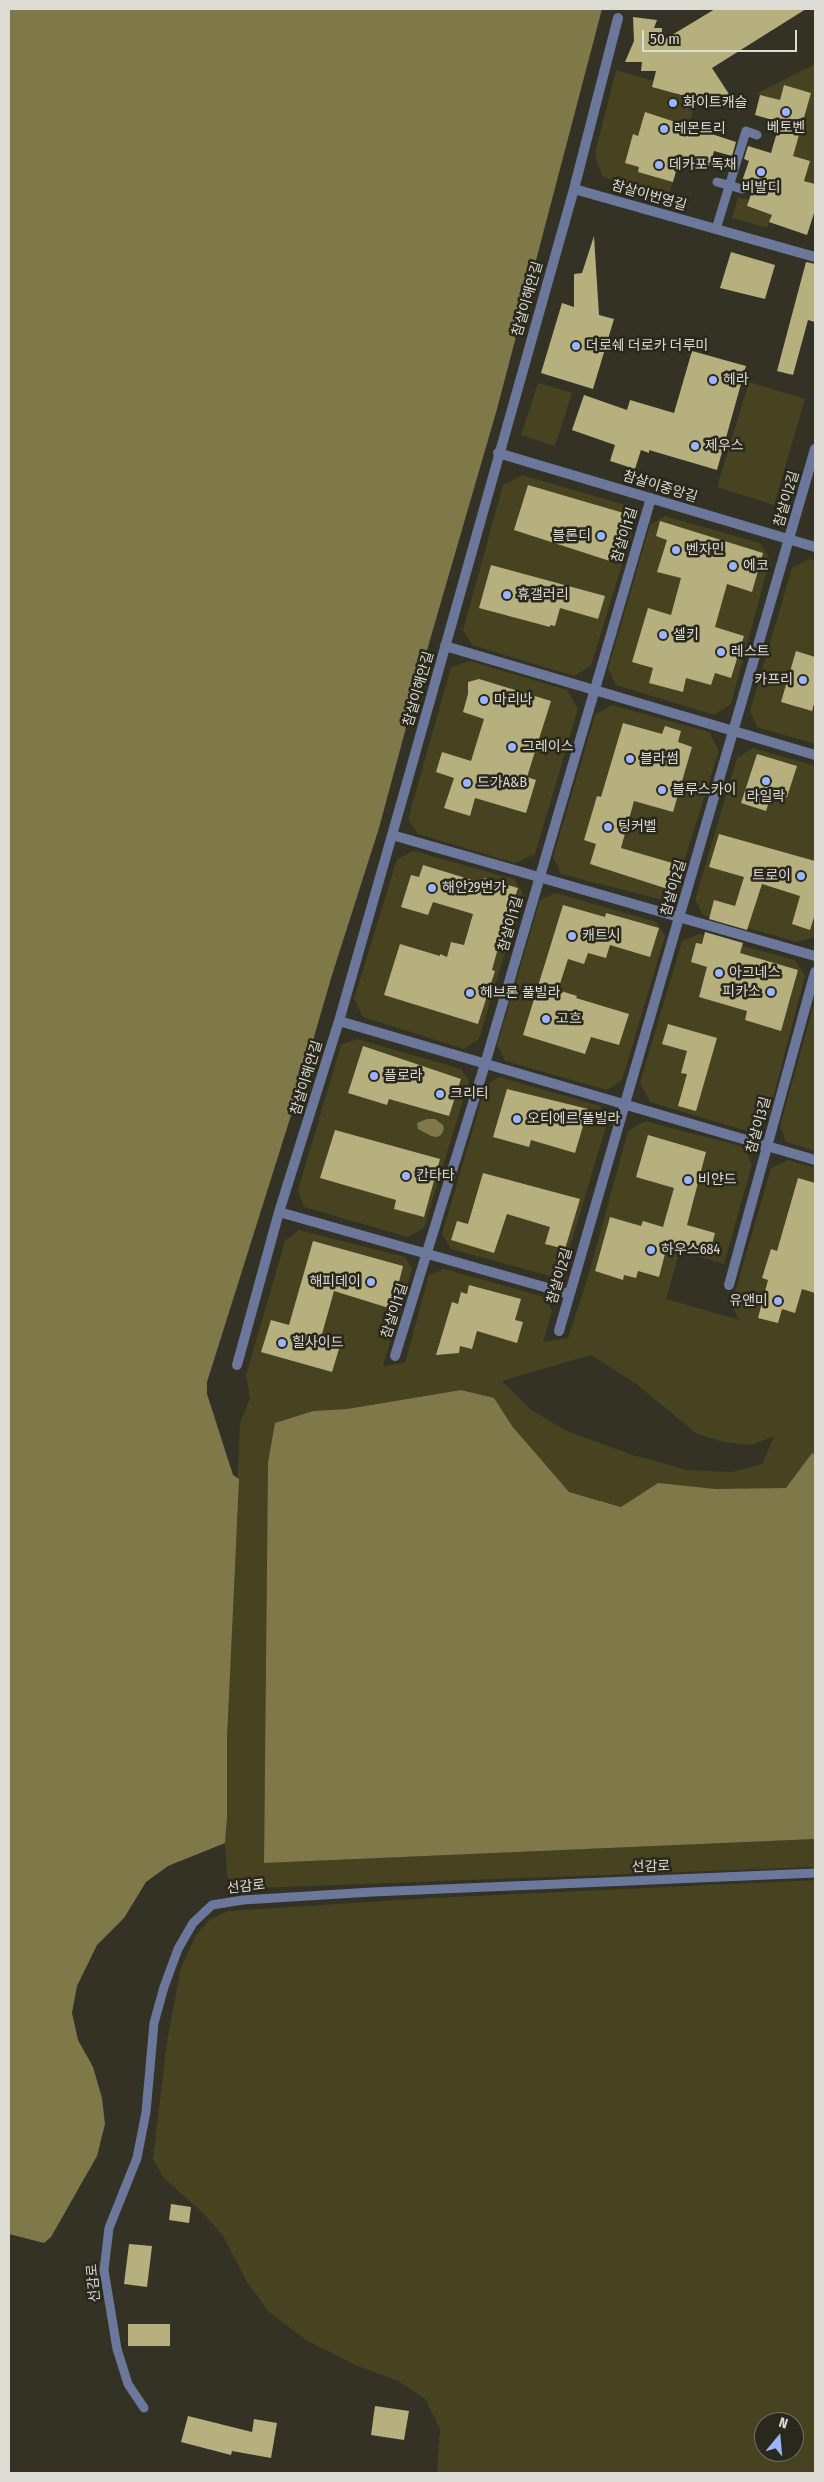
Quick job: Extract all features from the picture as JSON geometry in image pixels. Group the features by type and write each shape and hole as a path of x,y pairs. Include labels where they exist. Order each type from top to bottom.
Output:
{"street":[{"name":"참살이해안길","path":"237,1365 279,1212 339,1021 392,835 498,453 574,189 618,18"},
{"name":"참살이번영길","path":"574,189 815,257"},
{"name":"참살이2길","path":"559,1331 815,451"},
{"name":"참살이중앙길","path":"498,453 815,547"},
{"name":"참살이1길","path":"395,1356 485,1064 593,690 651,498"},
{"path":"445,646 815,755"},
{"path":"392,835 815,956"},
{"name":"참살이3길","path":"729,1285 815,972"},
{"path":"339,1021 815,1160"},
{"path":"279,1212 570,1294"}],"lane":[{"path":"716,229 746,131 757,135"},
{"path":"717,182 742,189"},
{"name":"선감로","path":"144,2408 128,2384 117,2349 104,2270 108,2228 137,2158 146,2112 154,2024 164,1987 178,1949 193,1923 212,1905 243,1900 372,1892 815,1873"}],"shaded area":[{"path":"9,9 602,9 497,409 425,657 379,828 207,1382 207,1394 233,1475 239,1479 227,1739 227,1818 225,1843 168,1866 146,1882 124,1918 97,1945 77,1986 72,2013 78,2040 93,2067 102,2098 105,2124 97,2156 51,2237 44,2243 9,2234"},
{"path":"815,64 815,184 785,174 767,228 732,218 738,197 749,200 747,207 766,213 784,157 771,153 777,133 798,139 811,93 785,86 780,100 756,94"},
{"path":"616,70 677,88 675,94 696,100 669,195 608,179 602,175 596,159 596,149"},
{"path":"749,382 805,399 774,505 717,487"},
{"path":"538,383 572,393 555,446 521,435"},
{"path":"522,475 629,506 635,522 591,666 574,676 472,645 463,630 503,485"},
{"path":"665,516 760,543 770,559 731,704 714,715 616,685 608,669 650,525"},
{"path":"809,559 815,561 815,744 757,727 750,711 792,568"},
{"path":"470,661 567,690 578,709 535,854 515,863 418,834 408,819 451,667"},
{"path":"612,705 709,732 719,751 674,893 663,900 561,874 553,857 595,715"},
{"path":"753,748 815,766 815,937 797,942 703,915 695,900 737,758"},
{"path":"414,851 514,879 523,893 479,1039 464,1049 363,1017 354,999 397,859"},
{"path":"556,893 656,922 665,936 622,1080 607,1090 505,1061 497,1045 540,900"},
{"path":"699,934 795,960 805,976 767,1121 750,1132 650,1102 640,1083 682,941"},
{"path":"815,1000 815,1151 786,1142 780,1126"},
{"path":"357,1039 461,1069 469,1081 424,1228 408,1237 304,1207 298,1190 341,1045"},
{"path":"499,1077 600,1106 607,1123 564,1267 550,1276 451,1249 442,1234 486,1085"},
{"path":"427,1119 435,1119 443,1125 444,1129 441,1135 437,1137 431,1136 418,1129 417,1123"},
{"path":"645,1121 744,1147 752,1164 724,1264 680,1251 666,1299 740,1320 731,1306 771,1168 788,1160 815,1168 815,1455 812,1453 786,1488 715,1490 658,1483 622,1507 569,1492 512,1426 494,1398 461,1390 347,1409 313,1411 275,1423 268,1462 264,1863 815,1839 815,1867 259,1888 237,1886 227,1877 225,1843 227,1818 227,1739 240,1423 250,1398 246,1375 285,1241 299,1230 405,1257 412,1269 383,1366 405,1363 429,1275 444,1269 545,1297 552,1311 543,1342 568,1338 588,1277 628,1131","holes":["591,1355 636,1384 697,1434 724,1442 752,1445 774,1436 762,1464 732,1472 687,1470 633,1455 567,1431 531,1410 502,1381"]},
{"path":"461,1390 494,1398 512,1426 569,1492 621,1507 658,1483 715,1489 786,1488 812,1453 815,1455 815,1839 264,1863 268,1462 275,1423 313,1411 347,1409"},
{"path":"815,1880 815,2473 437,2473 440,2429 425,2399 398,2381 355,2365 306,2340 269,2312 247,2282 223,2236 204,2214 164,2178 153,2159 167,2041 181,1968 196,1935 210,1919 228,1911 431,1898"}],"building":[{"path":"715,9 806,9 712,68 740,111 652,87 656,71 641,71 642,62 625,62 634,41 633,17 657,20 654,28 662,28 662,41"},
{"path":"784,85 811,93 793,156 810,161 804,181 815,184 815,210 807,235 769,222 772,215 747,206 754,185 742,181 749,161 744,159 748,146 771,153 780,122 755,115 760,95 780,100"},
{"path":"645,112 736,142 732,156 714,151 710,166 696,162 694,169 678,164 673,182 638,172 639,167 625,163 633,134 638,136"},
{"path":"594,236 599,315 614,319 593,389 541,373 562,303 574,307 574,274 582,273"},
{"path":"731,252 775,265 765,299 720,288"},
{"path":"806,262 815,264 815,322 808,320 793,375 777,371"},
{"path":"692,351 746,366 717,470 649,450 649,453 641,450 635,469 610,461 615,445 572,430 584,395 627,410 630,400 674,413"},
{"path":"528,485 627,514 613,562 514,530"},
{"path":"660,521 763,553 752,592 727,584 715,627 744,636 731,678 715,673 711,685 686,678 683,692 649,683 653,668 632,662 648,608 671,615 681,578 657,572 667,540 656,536"},
{"path":"491,565 605,596 598,619 560,608 555,626 550,625 550,627 479,608"},
{"path":"796,651 815,657 815,700 812,711 781,702"},
{"path":"479,679 551,701 527,777 536,780 526,813 475,798 470,816 444,808 454,778 436,772 442,752 471,761 484,719 463,712 468,694 468,682"},
{"path":"623,723 662,734 665,726 681,731 678,742 692,747 673,812 634,801 621,848 679,865 671,890 590,864 596,844 584,840 597,796 601,797"},
{"path":"757,754 797,766 787,797 772,792 766,811 741,803"},
{"path":"719,834 815,861 815,914 810,930 792,924 800,896 762,884 747,930 709,919 714,900 735,906 744,877 709,867"},
{"path":"423,865 482,883 484,878 518,888 501,937 492,970 495,971 478,1024 384,995 400,944 447,957 451,942 464,945 473,914 433,902 428,915 401,907 411,875 419,877"},
{"path":"563,905 605,917 606,913 659,928 650,957 610,945 606,958 588,953 584,964 568,959 558,990 577,996 576,998 629,1014 619,1045 591,1037 585,1054 523,1035"},
{"path":"705,932 743,943 740,953 798,970 781,1031 745,1020 747,1011 699,997 707,967 691,962 696,943 702,944"},
{"path":"668,1024 717,1038 696,1111 678,1106 687,1074 681,1073 687,1051 662,1044"},
{"path":"363,1046 461,1079 449,1116 389,1099 387,1105 348,1093"},
{"path":"507,1089 588,1109 575,1153 531,1140 529,1147 493,1137"},
{"path":"335,1130 440,1159 424,1217 394,1209 396,1200 320,1178"},
{"path":"648,1135 706,1152 687,1225 715,1233 710,1252 676,1243 675,1248 667,1246 659,1277 638,1271 636,1278 624,1275 623,1280 595,1271 610,1217 641,1226 643,1221 663,1227 674,1188 636,1177"},
{"path":"483,1173 580,1199 565,1249 545,1244 550,1227 507,1214 494,1253 451,1240 457,1221 468,1224"},
{"path":"798,1178 815,1183 815,1293 802,1289 795,1313 782,1309 778,1323 758,1318 768,1280 762,1278 771,1249 777,1251"},
{"path":"313,1241 403,1266 392,1309 334,1291 322,1334 342,1339 332,1372 261,1352 271,1320 289,1325"},
{"path":"469,1285 521,1299 515,1320 523,1322 517,1343 477,1331 472,1349 460,1346 459,1353 436,1355 452,1302 458,1304 461,1292 467,1294"},
{"path":"171,2204 191,2207 189,2223 169,2220"},
{"path":"129,2244 152,2246 147,2287 124,2284"},
{"path":"128,2324 170,2324 170,2346 128,2346"},
{"path":"375,2406 409,2411 404,2440 371,2435"},
{"path":"188,2416 252,2432 254,2419 277,2423 271,2458 232,2451 231,2455 181,2442"}],"place":[{"name":"화이트캐슬","path":"673,103"},
{"name":"베토벤","path":"786,112"},
{"name":"레몬트리","path":"664,129"},
{"name":"데카포 독채","path":"659,165"},
{"name":"비발디","path":"761,172"},
{"name":"더로쉐 더로카 더루미","path":"576,346"},
{"name":"헤라","path":"713,380"},
{"name":"제우스","path":"695,446"},
{"name":"블론디","path":"601,536"},
{"name":"벤자민","path":"676,550"},
{"name":"에코","path":"733,566"},
{"name":"휴갤러리","path":"507,595"},
{"name":"셀키","path":"663,635"},
{"name":"레스트","path":"721,652"},
{"name":"카프리","path":"803,680"},
{"name":"마리나","path":"484,700"},
{"name":"그레이스","path":"512,747"},
{"name":"블라썸","path":"630,759"},
{"name":"라일락","path":"766,781"},
{"name":"드가A&B","path":"467,783"},
{"name":"블루스카이","path":"662,790"},
{"name":"팅커벨","path":"608,827"},
{"name":"트로이","path":"801,876"},
{"name":"해안29번가","path":"432,888"},
{"name":"캐트시","path":"572,936"},
{"name":"아그네스","path":"719,973"},
{"name":"피카소","path":"771,992"},
{"name":"헤브론 풀빌라","path":"470,993"},
{"name":"고흐","path":"546,1019"},
{"name":"플로라","path":"374,1076"},
{"name":"크리티","path":"440,1094"},
{"name":"오티에르 풀빌라","path":"517,1119"},
{"name":"칸타타","path":"406,1176"},
{"name":"비얀드","path":"688,1180"},
{"name":"하우스684","path":"651,1250"},
{"name":"해피데이","path":"371,1282"},
{"name":"유앤미","path":"778,1301"},
{"name":"힐사이드","path":"282,1343"}]}
